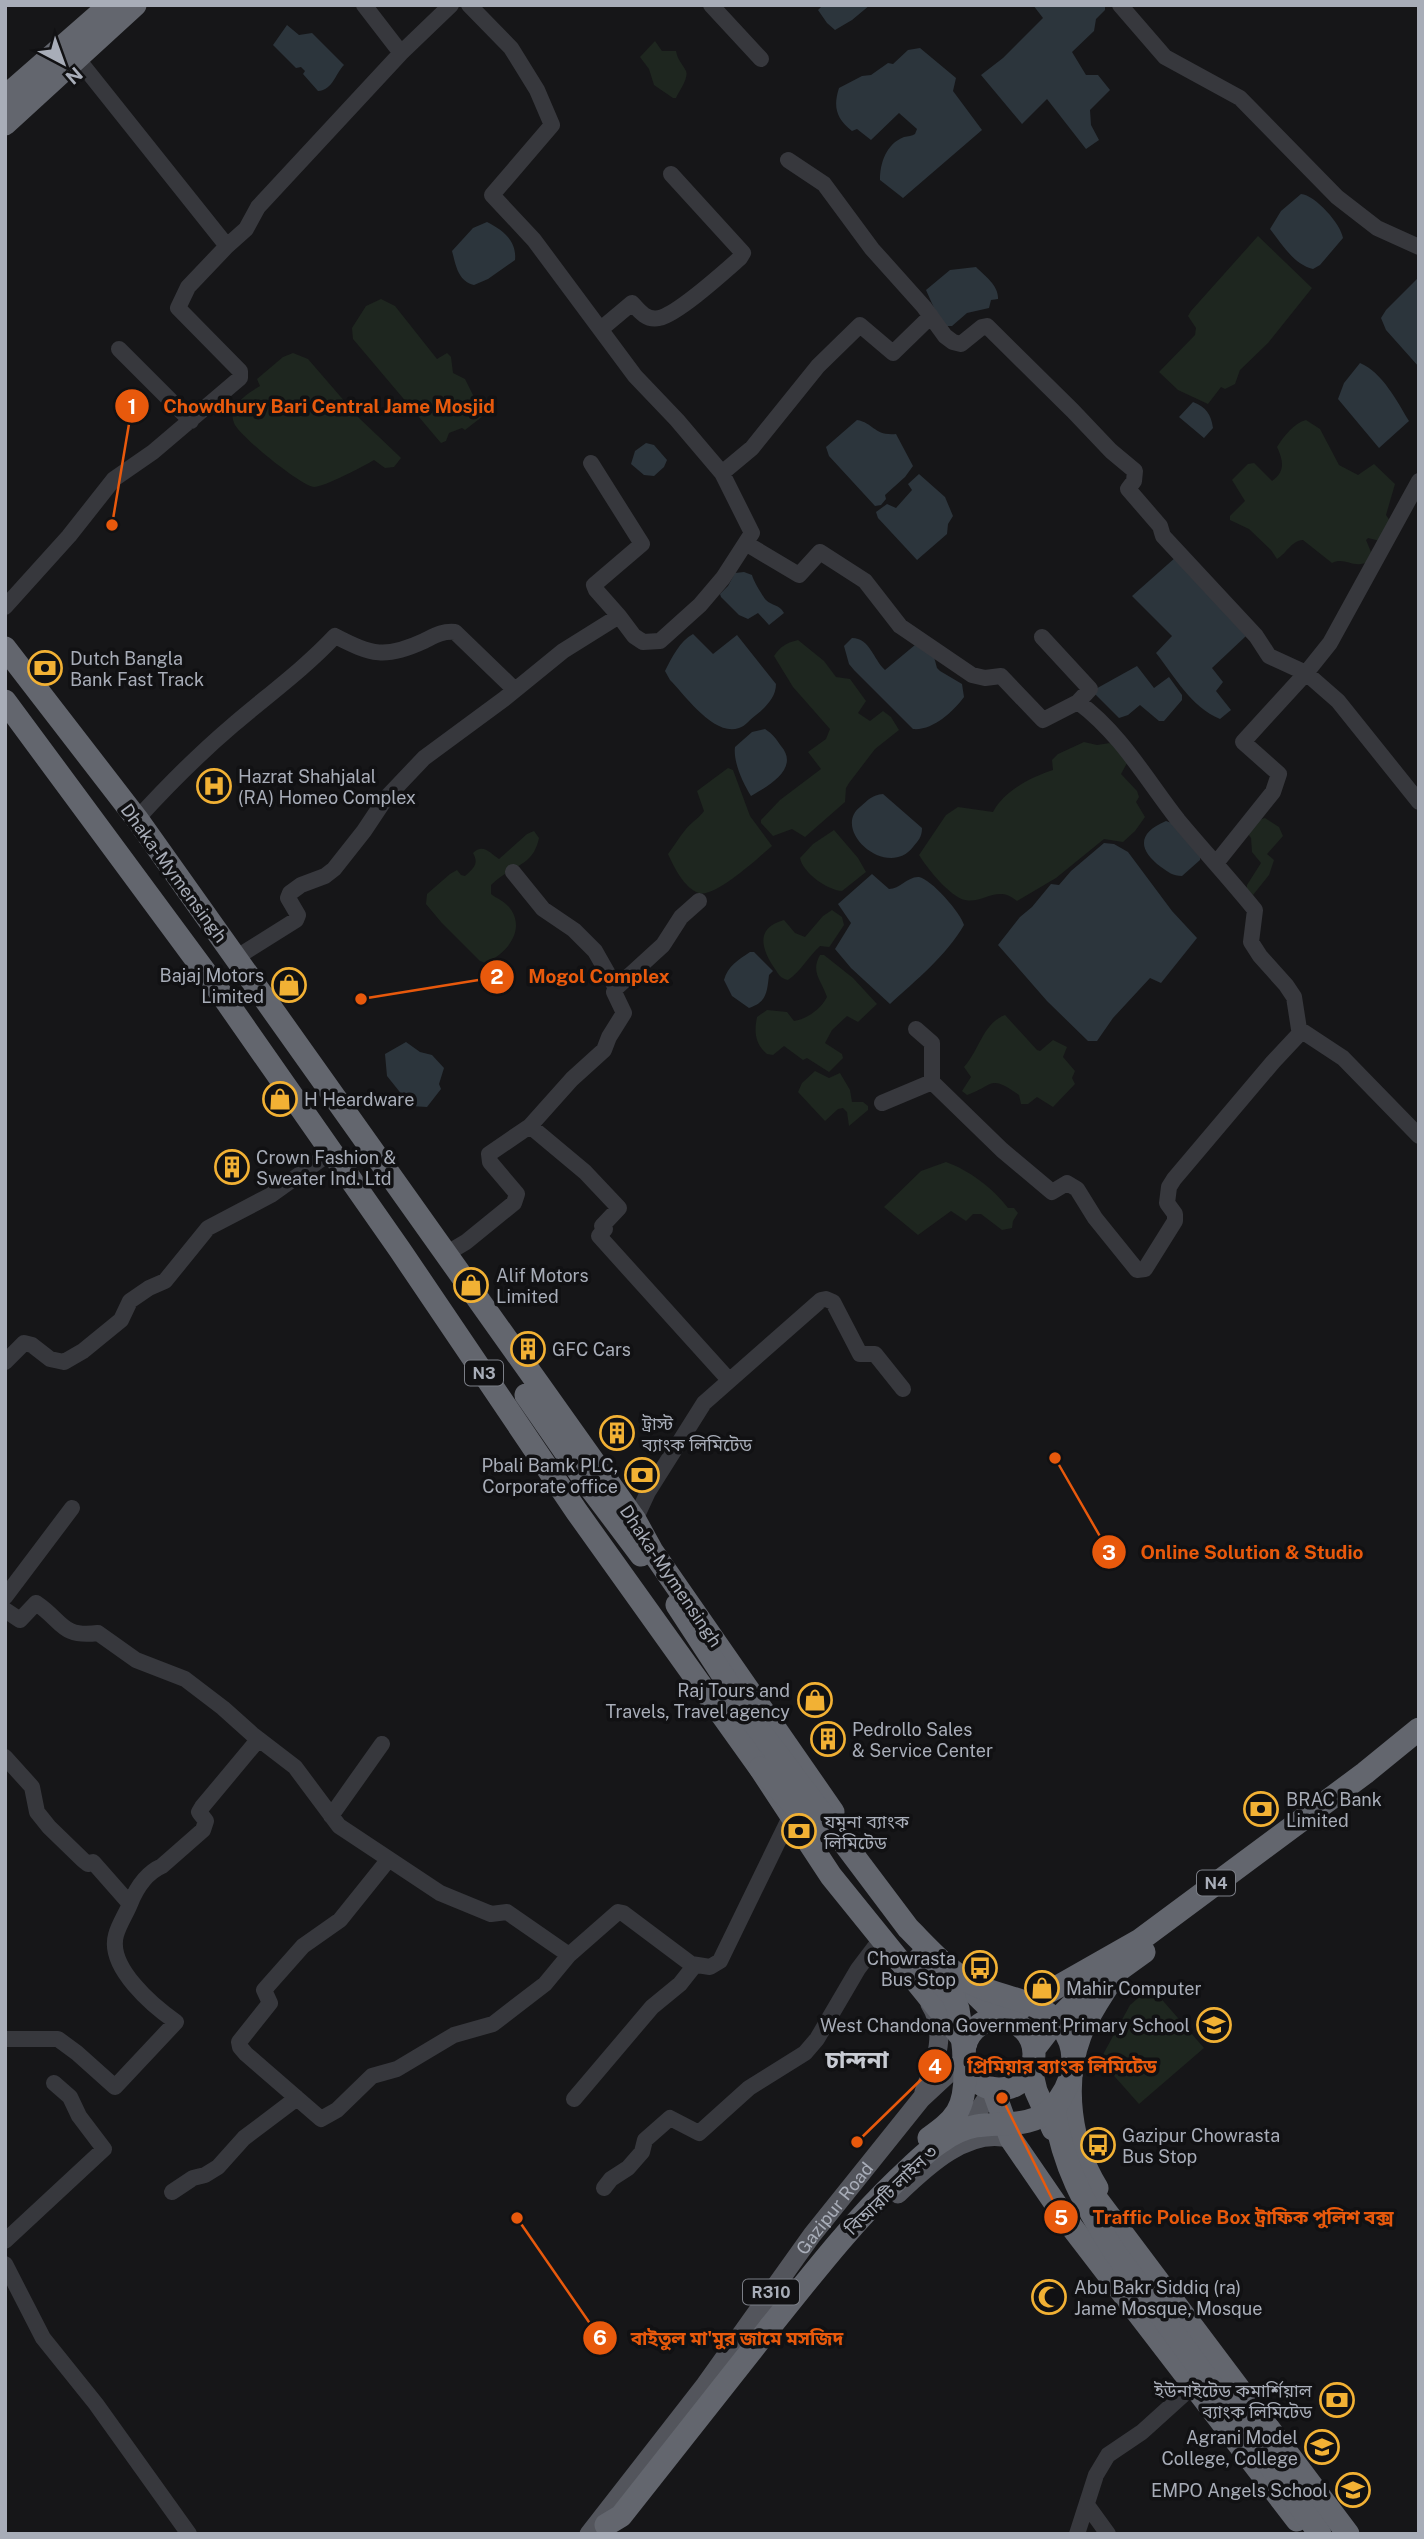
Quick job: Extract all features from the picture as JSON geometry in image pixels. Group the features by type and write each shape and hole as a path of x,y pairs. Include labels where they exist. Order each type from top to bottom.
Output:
{"highway":[{"path":"5,97 110,5"},
{"path":"5,124 135,5"},
{"name":"Dhaka-Mymensingh","path":"5,648 137,819 444,1255 635,1520 652,1551 904,1913 930,1947 1000,2019 1019,2025 1031,2040 1032,2060"},
{"path":"5,667 158,869 338,1122 586,1482 671,1596 756,1726 908,1928 968,1982 984,1990 1035,2006 1060,2026 1069,2042 1073,2071 1054,2110 1057,2131 1064,2160 1088,2211 1121,2261 1320,2534"},
{"name":"Dhaka-Mymensingh","path":"8,710 217,988 577,1512 760,1768 831,1876 916,1982 965,2051 967,2070 973,2079 982,2086 993,2089"},
{"path":"652,1551 671,1596"},
{"name":"N4","path":"1000,2019 1140,1940 1366,1773 1419,1728"},
{"name":"N4","path":"1032,2060 1054,2023 1076,2001 1419,1747"},
{"name":"বিআরটি লাইন ৩","path":"607,2529 838,2228 951,2120 964,2096 962,2036 954,1998 885,1919 803,1813 760,1768"},
{"name":"N3","path":"1110,2219 1105,2200 1091,2177 1080,2150 1071,2101 1072,2067 1080,2036 1117,1972"},
{"path":"965,2051 979,2025 1000,2019"},
{"path":"1032,2060 1024,2079 1015,2086 1004,2090 993,2089 1011,2138 1068,2222 1307,2534"},
{"name":"N3","path":"1032,2060 1036,2091 1081,2178 1348,2534"},
{"name":"বিআরটি লাইন ৩","path":"766,2324 888,2189 942,2141 974,2127 1030,2120 1049,2111 1063,2095"}],"main road":[{"path":"916,1982 937,2015 939,2047 935,2065 921,2099"},
{"name":"Gazipur Road","path":"607,2529 812,2235 921,2099 965,2051"},
{"path":"943,2157 993,2089"},
{"name":"Gazipur Road","path":"607,2529 778,2334 843,2248 910,2183 943,2157 970,2141 993,2135 1011,2138"}],"street":[{"path":"364,5 401,53"},
{"path":"5,607 69,536 114,479 191,421 240,378 240,371 178,308 188,287 246,229 258,207 401,53 451,5"},
{"path":"469,5 511,48 537,90 552,125 492,195 534,240 635,376 722,473 752,533 723,578 700,605 660,641 643,642 635,636 594,585 642,544 591,463"},
{"path":"710,5 761,59"},
{"path":"1120,5 1165,57 1240,98 1338,197 1377,228 1419,247"},
{"path":"77,58 227,246"},
{"path":"788,160 824,184 872,249 945,336 961,344 987,326 1111,451 1135,471 1134,481 1128,489 1160,526 1163,537 1256,636 1269,656 1306,673 1338,701 1419,802"},
{"path":"601,329 632,303 645,317 659,318 686,303 743,253 671,174"},
{"path":"722,473 752,448 818,366 860,325 893,353 930,316"},
{"path":"119,348 191,421"},
{"path":"1217,862 1273,792 1279,774 1243,742 1330,643 1419,481"},
{"path":"747,544 799,575 820,552 865,581 900,626 972,675 985,678 1001,676 1043,720 1078,702 1090,689 1042,637"},
{"path":"237,960 296,920 298,915 288,898 290,893 334,869 365,831 386,798 424,758 563,651 619,616"},
{"path":"137,819 172,780 300,670 335,636 365,651 386,654 400,651 444,631 455,632 515,690"},
{"path":"1078,702 1096,715 1119,739 1179,821 1217,862 1255,910 1251,942 1294,997 1299,1029 1343,1058 1419,1136"},
{"path":"513,872 543,909 575,930 595,951 616,988"},
{"path":"444,1255 466,1242 514,1203 517,1194 491,1162 489,1154 530,1126 572,1079 604,1050 624,1013 614,992 616,988 663,945 681,917 699,901"},
{"path":"916,1028 932,1046 932,1082 1002,1150 1052,1192 1067,1183 1077,1189 1095,1218 1140,1271 1145,1269 1175,1221 1175,1214 1167,1203 1169,1187 1174,1179 1302,1031"},
{"path":"882,1103 932,1082"},
{"path":"530,1126 584,1172 619,1208 602,1226 605,1229 599,1236 729,1380"},
{"path":"5,1362 24,1343 32,1345 50,1359 64,1362 83,1351 121,1320 130,1301 149,1287 165,1281 208,1228 271,1195 331,1152"},
{"path":"635,1520 654,1482 704,1402 821,1300 826,1298 832,1302 860,1354 875,1354 903,1389"},
{"path":"5,1597 72,1508"},
{"path":"5,1610 20,1620 36,1603 67,1630 79,1636 98,1633 136,1660 185,1679 295,1767 339,1826 440,1893 491,1914 507,1912 569,1955"},
{"path":"5,2039 58,2039 115,2087 176,2022 157,2009 120,1964 115,1944 116,1934 140,1885 155,1869 203,1830 206,1821 199,1812 202,1807 258,1740"},
{"path":"331,1816 382,1744"},
{"path":"5,1757 32,1787 37,1812 49,1827 83,1860 88,1864 93,1863 130,1905"},
{"path":"390,1859 340,1920 303,1946 264,1990 270,2003 239,2042 246,2054 321,2119 337,2110 372,2076 397,2068 454,2035 493,2024 545,1984 569,1955 618,1912 623,1913 691,1965 710,1967 720,1961 790,1817"},
{"path":"604,2188 611,2179 628,2168 642,2152 645,2140 670,2118 699,2133 749,2088 804,2053 817,2039 853,1978 880,1940"},
{"path":"574,2099 652,2007 680,1984 695,1965"},
{"path":"5,2241 104,2149 79,2116 69,2096 54,2083"},
{"path":"172,2192 193,2178 218,2167 244,2138 297,2098"},
{"path":"5,2263 43,2338 96,2404 189,2534"},
{"path":"1077,2534 1096,2475 1108,2455 1142,2432 1194,2385"},
{"path":"1087,2505 1108,2534"}],"shaded area":[{"path":"823,5 870,5 835,30 818,10"},
{"path":"1033,5 1105,5 1105,10 1096,19 1094,31 1072,52 1086,75 1098,75 1110,90 1090,110 1091,125 1099,140 1086,149 1047,99 1022,124 981,75 1003,58 1043,18"},
{"path":"287,25 299,35 312,33 344,65 327,88 318,91 303,74 305,71 301,67 296,68 273,45"},
{"path":"655,41 662,51 676,51 686,71 685,81 676,98 654,85 649,69 640,57"},
{"path":"920,48 956,78 953,91 982,130 903,198 880,180 881,167 888,149 898,140 915,134 917,129 899,113 871,140 857,129 852,131 842,121 837,112 836,101 839,88 862,76 871,75 888,63 893,64 908,50"},
{"path":"1301,194 1313,199 1327,211 1338,225 1343,238 1320,265 1313,269 1294,258 1270,229 1281,211"},
{"path":"487,222 508,237 514,247 515,260 488,279 474,285 461,276 452,251 473,228"},
{"path":"1258,236 1312,288 1268,343 1240,370 1235,384 1225,389 1221,387 1208,404 1178,390 1159,372 1195,335 1196,328 1188,316 1191,311"},
{"path":"976,267 994,286 998,299 991,300 989,308 967,313 952,326 942,326 926,290 950,270"},
{"path":"1419,277 1419,367 1386,330 1381,318"},
{"path":"381,299 395,306 437,359 447,353 451,357 453,373 465,379 481,411 483,416 465,430 462,428 449,433 446,441 441,443 353,339 352,328 366,306"},
{"path":"293,353 308,359 359,418 401,458 394,467 385,468 374,460 335,480 314,487 284,470 238,429 233,417 236,406 260,386 257,379 283,357"},
{"path":"1360,363 1382,380 1409,421 1379,448 1338,399 1344,383"},
{"path":"1193,402 1205,409 1211,419 1213,428 1204,438 1179,417"},
{"path":"857,420 883,433 896,434 913,466 885,495 886,499 881,505 875,506 829,456 826,447"},
{"path":"1306,420 1320,429 1339,465 1358,475 1374,464 1395,484 1386,515 1390,521 1380,541 1368,538 1366,540 1371,552 1369,561 1359,564 1341,561 1332,563 1303,540 1295,543 1277,559 1249,529 1230,520 1230,516 1245,501 1232,480 1248,464 1254,463 1272,481 1280,473 1282,465 1277,447 1293,427"},
{"path":"646,443 654,445 667,460 654,476 644,475 631,464 635,451"},
{"path":"919,474 945,497 953,516 948,524 947,534 917,560 878,518 876,512 887,504 896,508 912,490 908,484"},
{"path":"1176,557 1246,636 1212,668 1223,682 1216,691 1231,710 1220,719 1192,699 1156,653 1172,636 1132,596"},
{"path":"735,573 752,575 766,600 784,613 769,625 758,613 748,619 739,615 721,597 720,594"},
{"path":"693,634 713,654 737,635 776,684 770,701 741,727 729,729 710,721 670,680 665,671 680,645"},
{"path":"852,638 863,641 885,670 915,645 934,657 940,671 962,684 964,697 935,724 913,729 849,664 844,646"},
{"path":"798,640 824,661 836,677 850,679 866,701 858,713 870,721 883,711 891,717 899,730 875,749 849,783 845,802 805,837 792,829 773,836 761,820 780,800 821,769 808,752 826,739 830,729 793,687 774,656 784,645"},
{"path":"1137,666 1154,688 1169,677 1182,695 1182,700 1164,721 1159,721 1140,705 1128,715 1119,718 1092,691"},
{"path":"765,729 781,746 787,762 780,776 751,796 737,766 735,747 752,732"},
{"path":"1084,742 1097,745 1110,743 1119,750 1127,763 1121,774 1137,791 1139,797 1136,802 1145,817 1135,831 1123,842 1104,839 1056,878 1017,901 1003,894 965,900 946,888 919,855 946,815 958,807 993,812 1004,798 1019,786 1053,770 1052,760 1058,754"},
{"path":"728,768 733,770 750,816 772,846 726,883 706,893 699,893 684,882 668,854 686,829 704,811 697,791"},
{"path":"883,794 922,828 918,841 902,856 890,858 877,855 866,848 852,828 853,817 860,807 873,797"},
{"path":"1265,818 1279,827 1283,836 1267,854 1274,860 1269,875 1253,895 1247,885 1261,863 1252,852 1248,834 1259,820"},
{"path":"1166,821 1172,823 1200,854 1200,860 1182,876 1173,874 1153,861 1145,848 1146,836"},
{"path":"834,830 858,858 866,872 842,891 817,880 800,858 813,844"},
{"path":"534,831 539,838 532,855 491,885 491,894 509,907 516,924 512,940 507,947 501,954 485,963 441,922 426,904 427,894 457,870 465,876 471,871 476,860 473,853 477,850 486,850 499,859"},
{"path":"1104,843 1114,844 1128,852 1172,911 1197,938 1161,983 1150,978 1113,1018 1097,1041 1088,1041 1047,1001 998,945 1051,884 1059,885"},
{"path":"872,874 889,889 915,877 924,879 945,897 964,925 940,957 890,1004 851,968 835,949 851,923 838,904"},
{"path":"832,910 842,917 844,925 830,946 820,946 788,980 781,977 770,962 764,947 763,940 768,928 784,920 795,933 805,937 823,916"},
{"path":"750,952 754,952 773,971 769,975 763,999 749,1008 732,996 724,980 731,967"},
{"path":"820,955 824,955 853,978 877,1004 858,1022 847,1016 832,1030 825,1043 842,1054 843,1058 829,1072 807,1058 803,1060 784,1046 773,1055 767,1054 760,1046 756,1033 757,1017 767,1010 787,1012 794,1021 809,1016 821,1006 827,997 816,966"},
{"path":"1005,1015 1037,1050 1040,1051 1053,1040 1067,1047 1063,1057 1075,1071 1072,1078 1075,1084 1053,1107 1037,1097 1028,1104 1021,1104 1019,1095 997,1083 967,1095 962,1091 971,1077 964,1067 991,1024"},
{"path":"406,1042 420,1052 432,1055 444,1068 439,1084 441,1089 427,1107 411,1106 387,1076 385,1054"},
{"path":"815,1071 829,1078 840,1073 850,1090 852,1102 863,1102 868,1106 868,1110 849,1126 847,1112 843,1108 838,1109 825,1121 798,1092 802,1083"},
{"path":"946,1162 972,1175 996,1194 1008,1208 1014,1208 1018,1213 1012,1228 1002,1230 981,1214 973,1214 966,1221 951,1211 918,1235 884,1207 921,1171"},
{"path":"1151,1987 1204,2048 1139,2104 1100,2060 1130,2005"}],"place":[{"name":"Chowdhury Bari Central Jame Mosjid","path":"112,525"},
{"name":"Dutch Bangla Bank Fast Track","path":"45,668"},
{"name":"Hazrat Shahjalal (RA) Homeo Complex","path":"214,786"},
{"name":"Bajaj Motors Limited","path":"289,985"},
{"name":"Mogol Complex","path":"361,999"},
{"name":"H Heardware","path":"280,1099"},
{"name":"Crown Fashion & Sweater Ind. Ltd","path":"232,1167"},
{"name":"Alif Motors Limited","path":"471,1285"},
{"name":"GFC Cars","path":"528,1349"},
{"name":"ট্রাস্ট ব্যাংক লিমিটেড","path":"617,1433"},
{"name":"Online Solution & Studio","path":"1055,1458"},
{"name":"Pbali Bamk PLC, Corporate office","path":"642,1475"},
{"name":"Raj Tours and Travels, Travel agency","path":"815,1700"},
{"name":"Pedrollo Sales & Service Center","path":"828,1739"},
{"name":"BRAC Bank Limited","path":"1261,1809"},
{"name":"যমুনা ব্যাংক লিমিটেড","path":"799,1831"},
{"name":"Chowrasta Bus Stop","path":"980,1968"},
{"name":"Mahir Computer","path":"1042,1988"},
{"name":"West Chandona Government Primary School","path":"1214,2025"},
{"name":"Traffic Police Box ট্রাফিক পুলিশ বক্স","path":"1002,2098"},
{"name":"প্রিমিয়ার ব্যাংক লিমিটেড","path":"857,2142"},
{"name":"Gazipur Chowrasta Bus Stop","path":"1098,2145"},
{"name":"বাইতুল মা'মুর জামে মসজিদ","path":"517,2218"},
{"name":"Abu Bakr Siddiq (ra) Jame Mosque, Mosque","path":"1049,2297"},
{"name":"ইউনাইটেড কমার্শিয়াল ব্যাংক লিমিটেড","path":"1337,2400"},
{"name":"Agrani Model College, College","path":"1322,2447"},
{"name":"EMPO Angels School","path":"1353,2490"}],"district":[{"name":"চান্দনা","path":"857,2059"}]}
